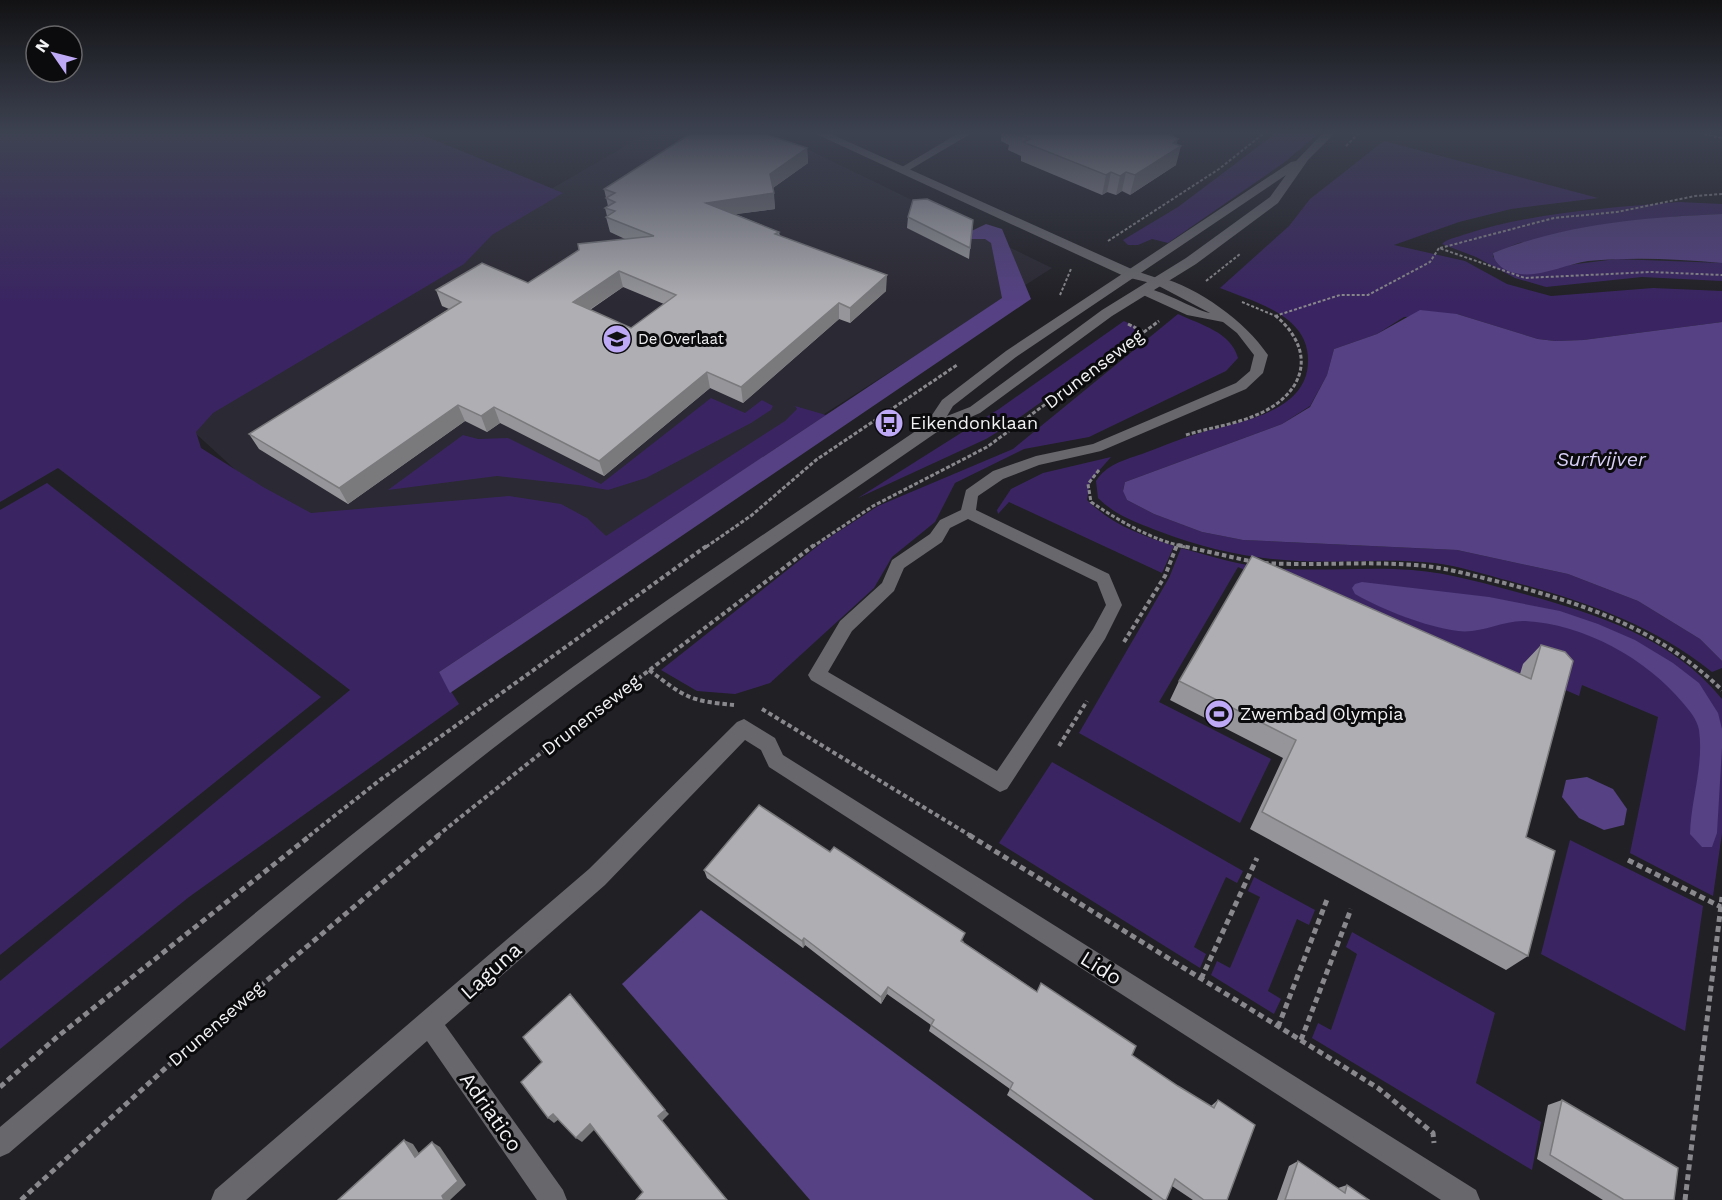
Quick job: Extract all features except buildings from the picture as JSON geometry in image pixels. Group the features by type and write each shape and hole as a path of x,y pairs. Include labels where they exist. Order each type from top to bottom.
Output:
{"street":[{"path":"946,190 1131,274 1159,281"},
{"name":"Drunenseweg","path":"932,428 947,403 1011,354 1256,190"},
{"name":"Drunenseweg","path":"0,1144 288,900 505,728 656,617 932,428 975,410 1107,313 1191,261 1274,200 1281,190"},
{"path":"1131,274 1145,291"},
{"name":"Laguna","path":"225,1200 430,1025 597,877 744,728"},
{"name":"Lido","path":"744,728 768,744 776,761 1466,1200"},
{"name":"Adriatico","path":"430,1025 553,1200"}],"lane":[{"path":"968,513 971,494 998,475 1036,461 1096,448 1241,386 1256,373 1262,355 1252,339 1204,303 1159,281"},
{"path":"1145,291 1177,306 1232,322"},
{"path":"968,513 1103,578 1114,604 1099,634 1000,783 817,675 846,626 888,587 898,564 936,538 945,524 968,513"}],"path":[{"path":"1062,292 1071,269 1088,255 1186,190"},
{"path":"1178,437 1260,414 1290,393 1304,361 1301,341 1275,316 1340,295 1368,295 1430,262 1439,248 1554,218 1617,212 1695,196 1722,194"},
{"path":"1439,248 1525,278 1651,272 1722,275"},
{"name":"Drunenseweg","path":"21,1200 194,1042 385,878 649,670 817,543 873,506 987,447 1177,306"},
{"path":"1105,465 1088,484 1091,502 1116,519 1158,541 1253,562 1297,566 1385,564 1437,567 1527,589 1603,613 1633,627 1685,657 1722,690"},
{"path":"649,670 683,696 701,702 736,705"},
{"path":"758,709 769,711 1378,1088 1433,1133 1434,1180"},
{"path":"1201,979 1257,858"},
{"path":"1628,860 1721,907"},
{"path":"1278,1027 1328,897"},
{"path":"1685,1200 1722,897"},
{"path":"1301,1040 1351,909"}],"shaded area":[{"path":"0,190 556,190 563,193 492,235 464,264 213,413 196,432 201,448 263,487 311,513 509,496 561,504 587,518 606,536 785,421 797,409 795,406 826,415 439,672 459,704 189,897 0,1049 0,981 350,690 58,468 0,502"},
{"name":"De Overlaat","path":"549,190 891,190 1052,268 442,659 170,410"},
{"path":"1201,190 1244,190 1168,243 1152,239 1138,245 1128,245 1123,240 1178,207"},
{"path":"1321,190 1568,190 1598,198 1511,209 1459,222 1394,245 1465,261 1507,284 1551,296 1653,288 1722,291 1722,322 1583,340 1555,341 1538,339 1457,314 1404,317 1377,334 1334,349 1327,375 1310,406 1282,424 1125,482 1123,490 1127,500 1154,514 1202,532 1243,540 1457,550 1568,574 1638,601 1700,639 1722,661 1722,668 1712,672 1666,640 1591,606 1473,571 1444,564 1299,561 1229,552 1178,538 1136,522 1112,510 1098,498 1096,481 1100,475 1116,464 1190,436 1254,418 1285,403 1297,392 1305,379 1308,362 1306,346 1300,333 1278,313 1220,288 1289,226 1310,199"},
{"path":"1679,202 1722,204 1722,214 1679,216 1519,243 1493,253 1493,257 1528,274 1561,266 1616,259 1722,263 1722,281 1642,277 1546,287 1515,278 1476,257 1442,244 1452,238 1492,227 1545,216"},
{"path":"1178,314 1214,330 1229,342 1238,358 1226,371 1089,437 1024,449 955,483 935,522 892,557 874,588 770,683 735,694 697,691 661,670 824,541 878,506 1013,449"},
{"path":"1124,321 1142,330 1009,425 986,439 858,498 999,409"},
{"path":"711,398 745,413 762,400 773,406 771,410 751,423 646,478 608,490 497,476 388,490 463,435 478,439 508,438 601,484"},
{"path":"1111,457 1090,481 1087,500 1117,523 1174,546 1162,573 1009,502 998,514 997,510 1011,489 1043,473"},
{"path":"47,483 321,697 0,955 0,510"},
{"path":"1181,548 1231,562 1261,567 1412,570 1468,579 1578,610 1632,631 1657,644 1681,660 1722,699 1722,833 1713,896 1630,853 1658,717 1582,685 1579,696 1552,684 1514,691 1238,567 1159,702 1271,759 1240,823 1079,733 1169,578"},
{"path":"1052,762 1243,871 1237,883 1226,877 1194,947 1206,954 1200,968 999,843"},
{"path":"1570,840 1703,906 1685,1031 1541,954"},
{"path":"1254,877 1315,910 1309,925 1297,919 1268,991 1281,999 1274,1014 1211,975 1217,961 1230,968 1260,897 1248,891"},
{"path":"1352,932 1495,1013 1476,1083 1541,1122 1532,1170 1312,1038 1318,1023 1331,1030 1357,954 1346,947"}],"water":[{"path":"1722,214 1722,263 1622,259 1588,261 1542,273 1524,274 1504,269 1495,260 1493,253 1548,235 1606,224 1664,217"},
{"path":"986,224 1002,229 1031,299 450,693 439,672 1002,298 991,243 985,239 955,239"},
{"name":"Surfvijver","path":"1420,310 1457,314 1538,339 1555,341 1583,340 1722,322 1722,661 1700,639 1638,601 1568,574 1457,550 1243,540 1202,532 1154,514 1127,500 1123,491 1125,482 1282,424 1310,407 1327,375 1334,349 1377,334"},
{"path":"1362,582 1489,597 1560,611 1635,640 1673,663 1699,683 1718,713 1722,729 1717,833 1712,847 1702,847 1690,834 1700,756 1698,726 1693,715 1683,703 1651,672 1612,646 1591,636 1547,624 1517,621 1484,629 1458,631 1418,622 1355,594 1352,588 1355,584"},
{"path":"1587,777 1613,789 1627,809 1624,825 1604,830 1579,818 1562,797 1566,780"},
{"path":"701,910 1094,1200 810,1200 622,984"}],"place":[{"name":"De Overlaat","path":"617,339"},
{"name":"Eikendonklaan","path":"889,423"},
{"name":"Zwembad Olympia","path":"1219,714"}]}
